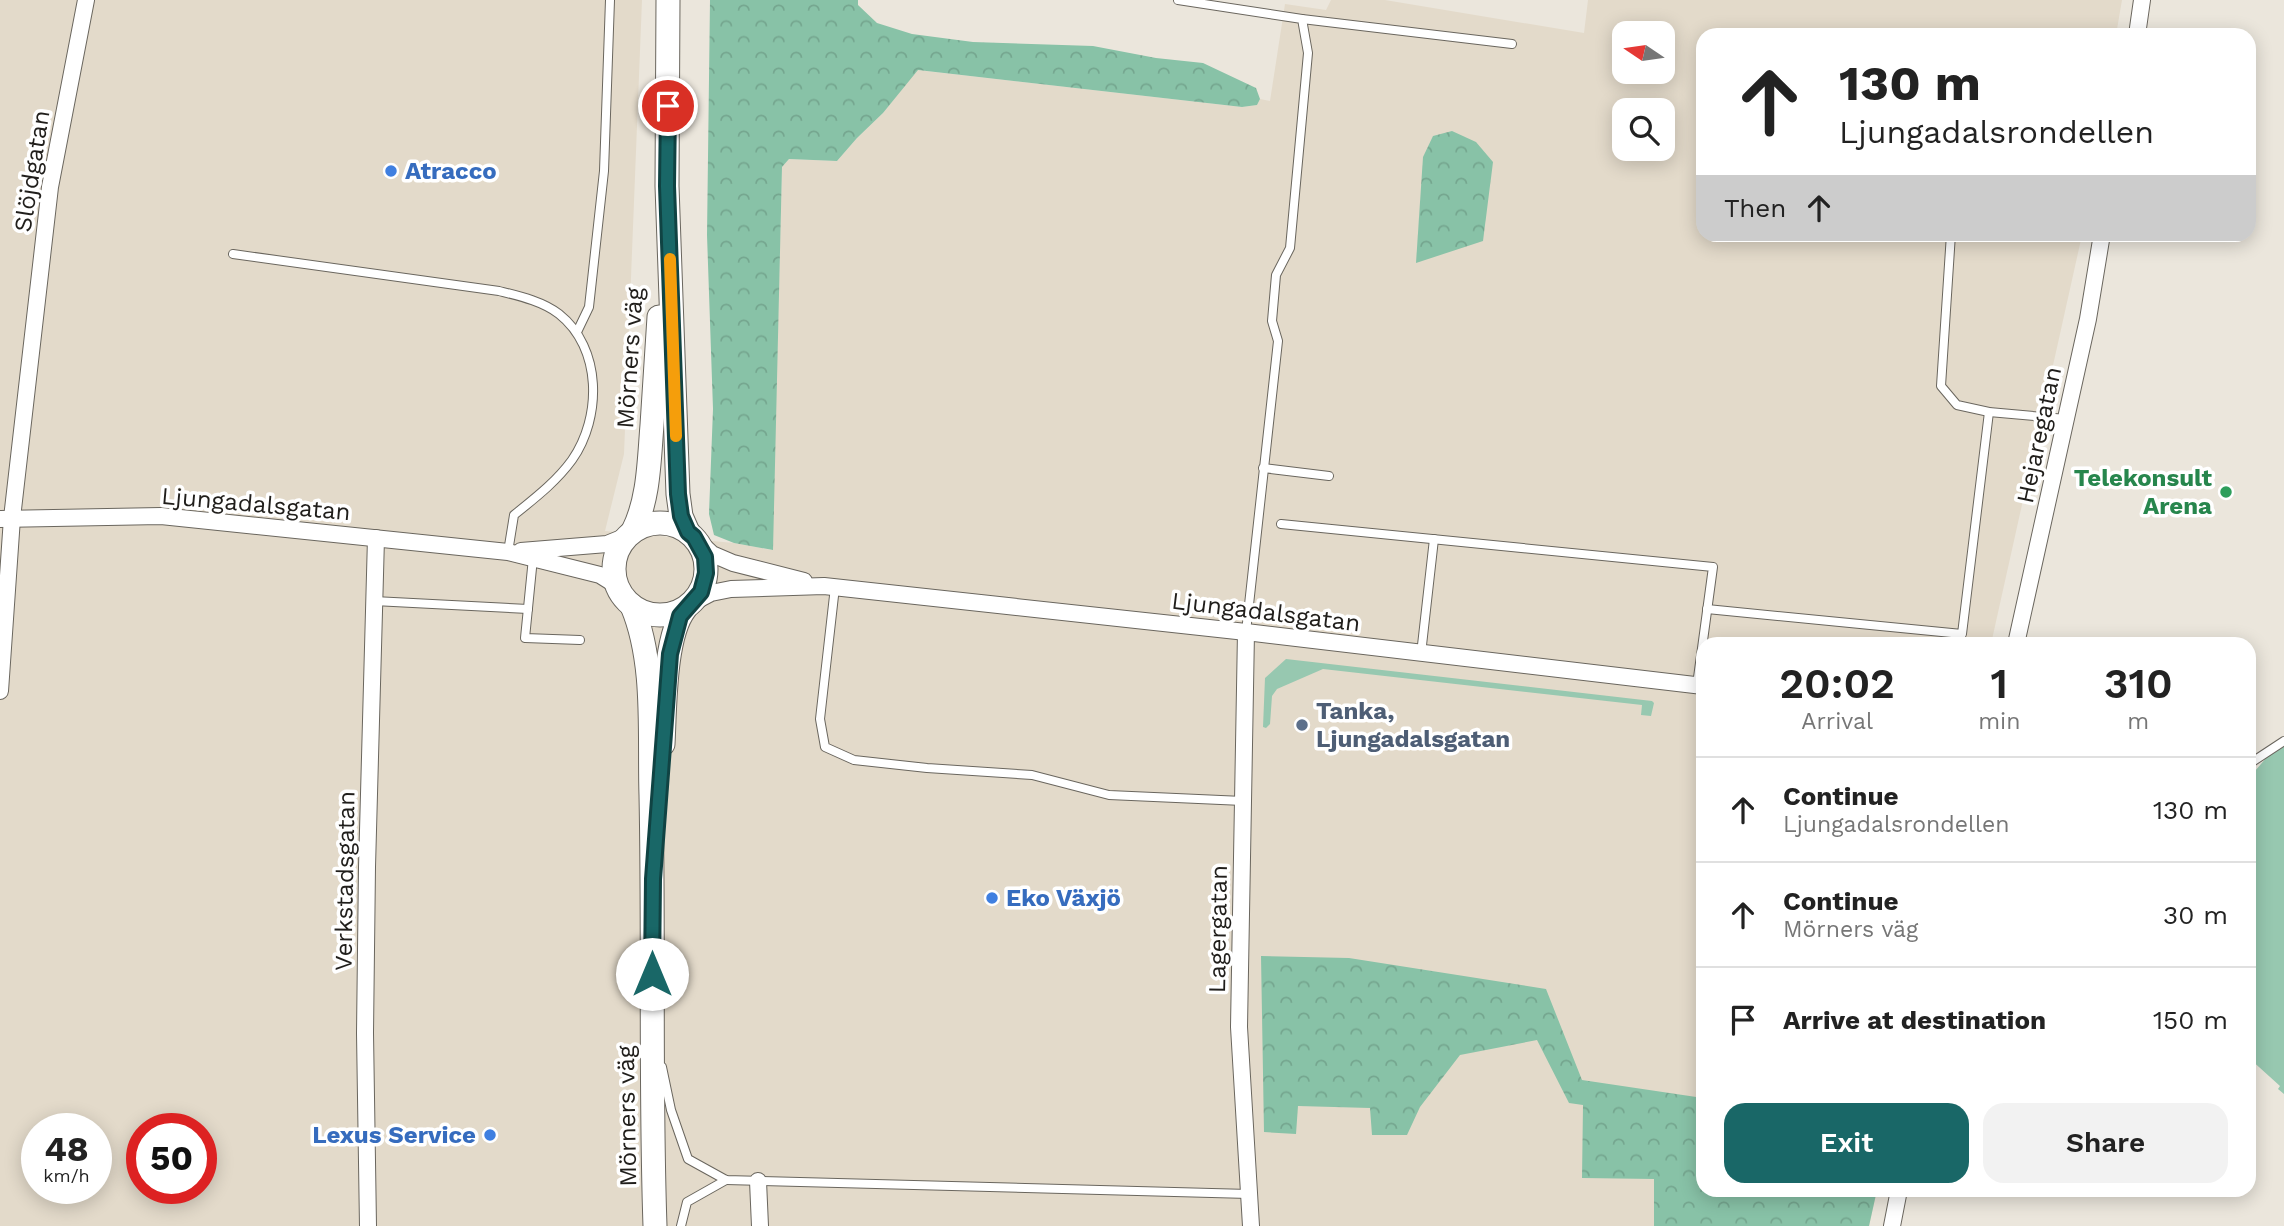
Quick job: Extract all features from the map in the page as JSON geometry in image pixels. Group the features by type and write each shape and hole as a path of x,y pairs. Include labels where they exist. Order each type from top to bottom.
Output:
{"main road":[{"name":"Mörners väg","path":"668,0 667,186 678,494 681,516 691,535"},
{"name":"Mörners väg","path":"631,533 642,508 649,460 667,186"},
{"path":"660,523 682,528 691,535 705,557 706,573 701,592 688,606 675,614 659,616 632,607 616,585 614,567 619,547 631,533 660,523"},
{"name":"Mörners väg","path":"653,879 670,654 674,632 680,616 688,606"},
{"name":"Mörners väg","path":"632,607 641,628 648,684 653,879 652,1138 655,1226"}],"street":[{"name":"Slöjdgatan","path":"0,691 6,518 50,187 86,0"},
{"path":"2138,28 2142,0"},
{"name":"Hejaregatan","path":"2018,637 2088,318 2101,242"},
{"name":"Ljungadalsgatan","path":"6,518 161,516 508,552 600,575 616,585"},
{"name":"Ljungadalsgatan","path":"508,552 607,544 631,533"},
{"name":"Ljungadalsgatan","path":"691,535 712,554 733,563 830,587"},
{"name":"Verkstadsgatan","path":"368,1226 365,1033 376,538"},
{"name":"Ljungadalsgatan","path":"688,606 711,593 731,589 830,587 1246,632 1696,686"},
{"name":"Lagergatan","path":"1246,632 1239,1027 1251,1226"},
{"path":"758,1181 761,1226"},
{"path":"1892,1226 1898,1197"}],"lane":[{"path":"577,332 589,307 604,171 610,0"},
{"path":"1178,0 1302,19 1512,44"},
{"path":"1246,632 1278,341 1272,321 1276,275 1290,248 1308,53 1302,19"},
{"path":"1950,242 1941,386 1957,405 1989,412 2066,419"},
{"path":"233,254 499,290 531,300 557,313 577,332 589,360 594,389 587,429 573,458 551,485 514,514 508,552"},
{"path":"1707,609 1962,634 1989,412"},
{"path":"1263,468 1329,476"},
{"path":"1281,524 1713,567 1704,637"},
{"path":"1422,654 1434,539"},
{"path":"533,558 525,638 580,640"},
{"path":"830,587 820,719 825,747 855,760 1032,775 1109,795 1243,801"},
{"path":"374,601 528,609"},
{"path":"2256,759 2284,741"},
{"path":"652,1021 671,1110 688,1159 726,1180 1249,1194"},
{"path":"681,1226 687,1202 726,1180"}],"shaded area":[{"path":"0,0 642,0 624,454 605,531 734,543 772,550 782,167 789,159 837,161 883,113 917,70 1242,107 1257,105 1260,99 1270,101 1285,4 1326,10 1331,0 1385,0 1584,33 1588,0 2122,0 2117,28 1696,28 1696,242 2080,242 1993,637 1696,637 1696,1197 1875,1197 1869,1226 0,1226"}],"green space":[{"path":"710,0 858,0 858,5 877,23 912,34 973,42 1093,46 1156,58 1203,63 1256,88 1260,99 1257,105 1242,107 918,70 883,113 837,161 789,159 782,167 773,550 734,543 714,535 709,514 713,409 707,235"},
{"path":"1452,131 1476,142 1493,162 1483,241 1416,263 1423,157 1433,136"},
{"path":"1286,659 1654,703 1651,716 1641,715 1642,705 1323,669 1277,689 1272,696 1270,724 1266,728 1263,727 1265,678"},
{"path":"2284,745 2284,1094 2278,1089 2280,1086 2256,1064 2256,770 2273,750 2276,752"},
{"path":"1261,956 1349,958 1546,989 1582,1080 1696,1097 1696,1197 1875,1197 1869,1226 1654,1226 1654,1179 1582,1178 1583,1105 1569,1103 1537,1040 1460,1055 1420,1107 1407,1135 1372,1135 1370,1108 1298,1106 1296,1134 1264,1132"}],"slow traffic":[{"path":"670,259 676,436"}],"place":[{"name":"Atracco","path":"391,171"},
{"name":"Telekonsult Arena","path":"2226,492"},
{"name":"Tanka, Ljungadalsgatan","path":"1302,725"},
{"name":"Eko Växjö","path":"992,898"},
{"name":"Lexus Service","path":"490,1135"}],"route":[{"path":"652,974 653,879 670,654 680,616 701,592 706,573 705,557 681,516 678,494 667,186 668,106"}]}
